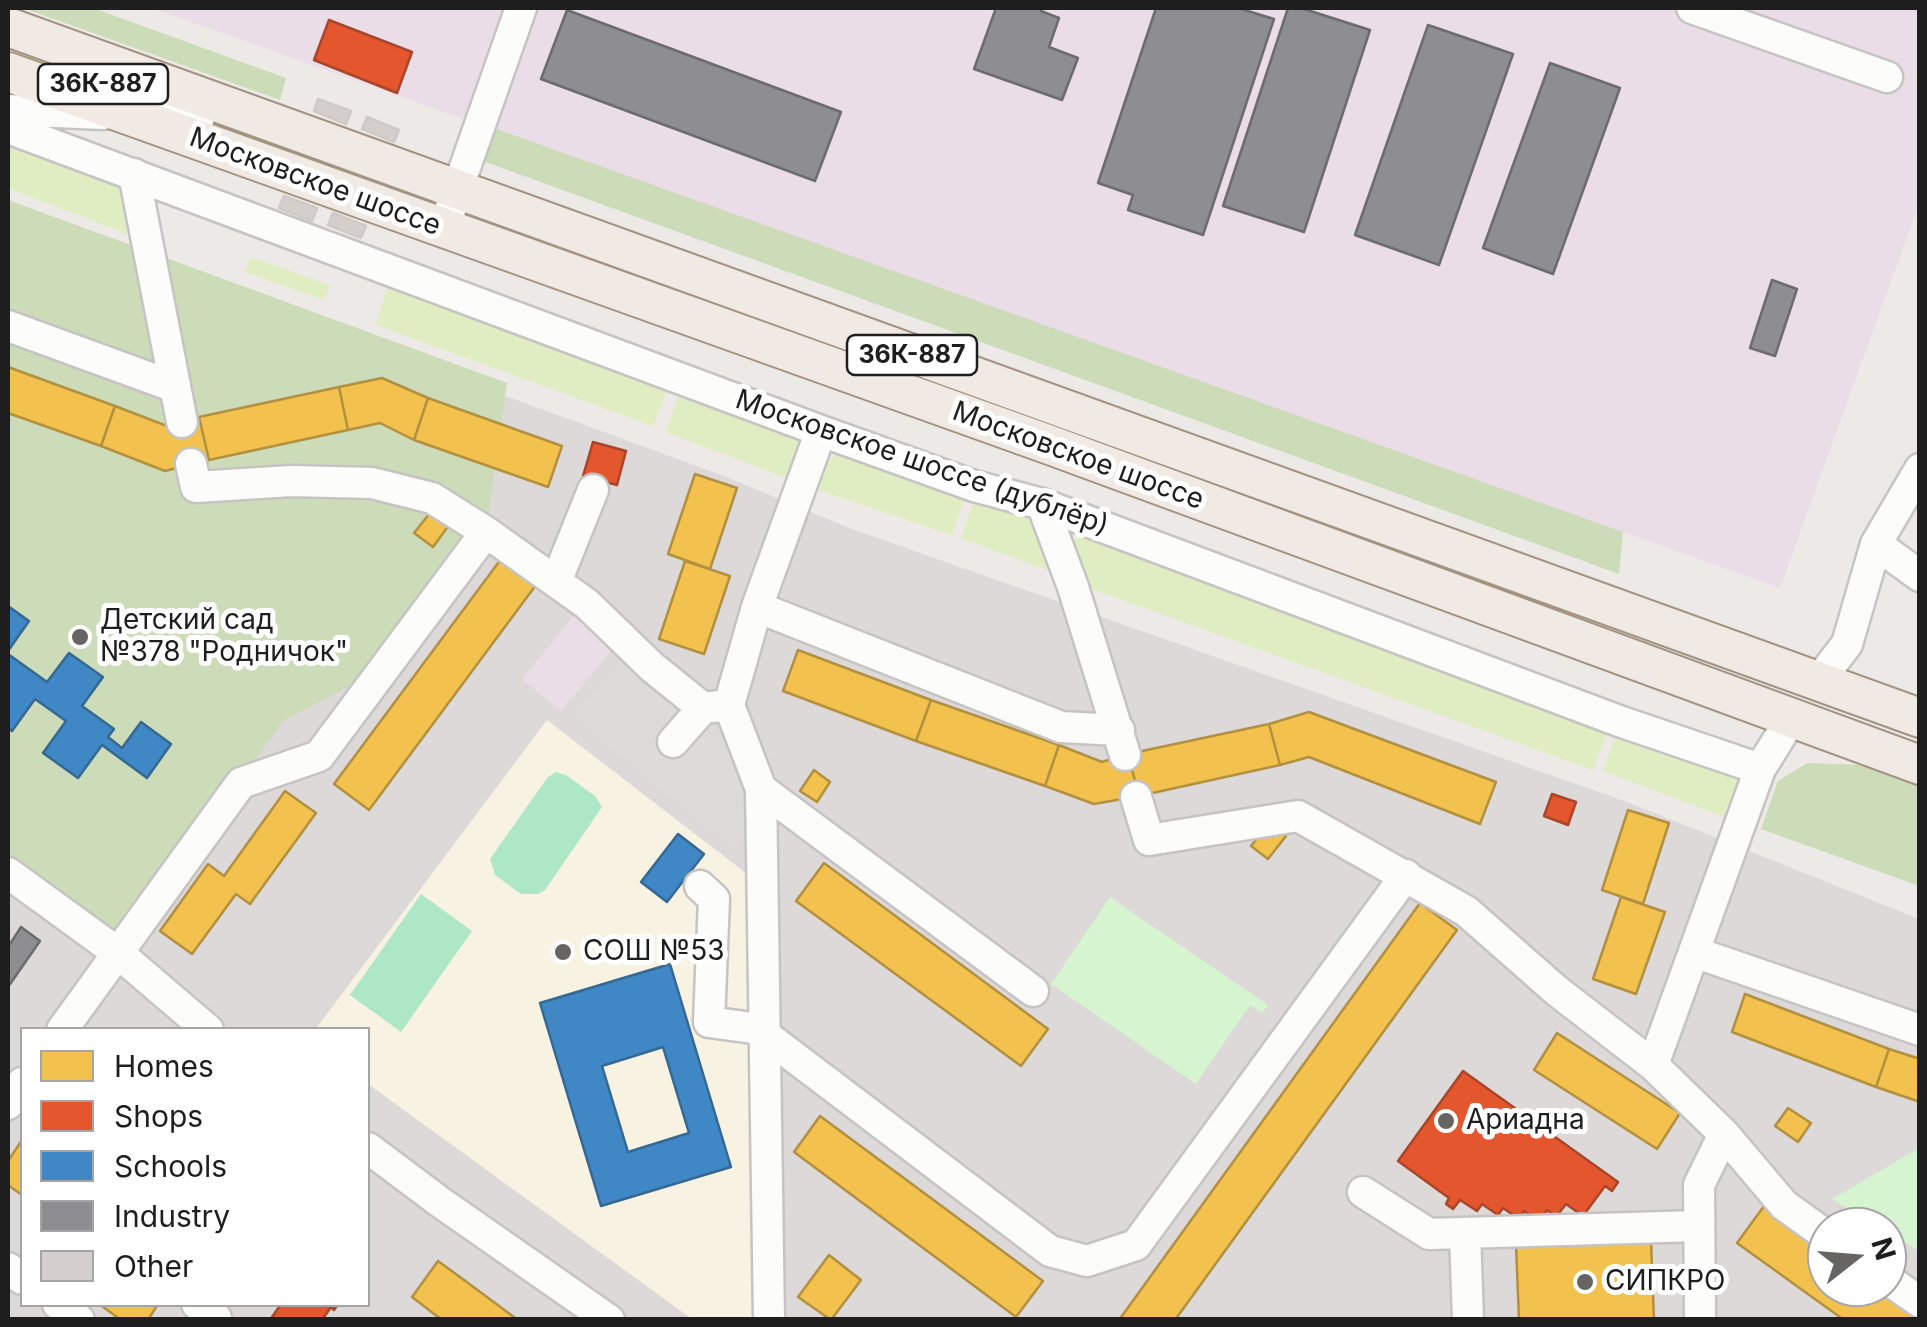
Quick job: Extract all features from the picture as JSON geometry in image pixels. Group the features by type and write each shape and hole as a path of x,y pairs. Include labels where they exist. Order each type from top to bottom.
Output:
{"main road":[{"name":"Московское шоссе","path":"8,27 453,200 1804,701 1920,765"},
{"name":"Московское шоссе","path":"8,50 199,118 453,200"},
{"name":"Московское шоссе","path":"8,72 1050,445 1920,739"},
{"name":"Московское шоссе","path":"1804,701 1920,718"}],"street":[{"path":"453,200 520,8"},
{"path":"1692,8 1886,77"},
{"path":"8,110 199,118"},
{"name":"Московское шоссе (дублёр)","path":"8,128 820,431 974,486 1042,504 1619,721 1760,769"},
{"path":"134,174 182,422"},
{"path":"8,326 175,387"},
{"path":"673,742 716,707 757,607 820,431"},
{"path":"191,464 196,487 291,482 372,484 432,498 587,604 652,667 716,707 761,789 1034,991"},
{"path":"1653,1066 1760,769 1847,644 1876,544 1920,469"},
{"path":"556,582 593,490"},
{"path":"757,607 1061,727 1122,742 1042,504"},
{"path":"64,1027 241,782 319,756 486,532"},
{"path":"1876,544 1920,576"},
{"path":"761,789 769,1320"},
{"path":"1136,797 1149,840 1298,816 1466,911 1556,991 1653,1066 1724,1134 1784,1205 1807,1222"},
{"path":"8,873 118,953 204,1027"},
{"path":"700,886 714,899 709,1022 753,1028 765,1034 1050,1251 1087,1261 1136,1245 1406,875"},
{"path":"1694,952 1920,1030"},
{"path":"1700,1320 1699,1185 1724,1134"},
{"path":"370,1150 609,1320"},
{"path":"1363,1192 1429,1234 1698,1226"},
{"path":"1465,1234 1468,1320"}],"shaded area":[{"path":"152,8 1919,8 1919,204 1780,588"},
{"path":"8,213 721,475 852,529 1627,802 1919,919 1919,1319 8,1319"},
{"path":"574,615 614,647 561,711 522,679"},
{"path":"621,661 748,765 755,797 736,851 573,716"},
{"name":"СОШ №53","path":"547,720 751,877 757,1319 692,1319 370,1085 370,1027 317,1027"}],"green space":[{"path":"23,8 93,8 286,78 280,100"},
{"path":"480,123 1623,532 1619,574 469,156"},
{"path":"8,143 120,183 138,238 8,188"},
{"path":"8,200 507,383 486,532 384,668 283,721 118,953 8,873"},
{"path":"251,257 330,285 324,300 245,272"},
{"path":"388,284 668,388 653,426 376,325"},
{"path":"680,392 796,435 804,447 797,482 666,432"},
{"path":"850,453 965,497 952,535 816,489 826,463 837,454"},
{"path":"974,501 1033,521 1055,573 961,538"},
{"path":"1080,537 1608,731 1593,770 1081,585 1072,541"},
{"path":"1617,731 1745,780 1731,819 1603,771"},
{"path":"1807,763 1861,765 1919,786 1919,886 1761,829 1778,781"},
{"path":"556,772 595,796 602,807 545,890 521,894 495,875 490,859 548,777"},
{"path":"421,894 472,931 401,1032 350,995"},
{"path":"1110,897 1268,1005 1262,1013 1250,1005 1196,1084 1051,984"},
{"path":"1919,1148 1919,1251 1907,1244 1907,1207 1845,1207 1832,1199"}],"building: Homes":[{"path":"8,367 115,406 101,446 8,413"},
{"path":"382,378 428,398 414,440 380,423 348,430 339,387"},
{"path":"339,387 348,430 209,460 199,417"},
{"path":"428,398 562,446 548,487 414,440"},
{"path":"115,406 167,426 199,417 209,460 165,471 101,446"},
{"path":"695,474 737,488 710,569 668,554"},
{"path":"434,508 452,521 433,547 414,533"},
{"path":"501,559 536,585 369,810 334,784"},
{"path":"685,561 730,576 704,654 659,639"},
{"path":"798,650 931,700 916,741 783,691"},
{"path":"931,700 1059,745 1045,786 916,741"},
{"path":"1309,712 1496,782 1480,824 1309,757 1280,765 1269,724"},
{"path":"1269,724 1280,765 1139,796 1128,754"},
{"path":"1059,745 1102,762 1128,754 1139,796 1094,804 1045,786"},
{"path":"814,770 830,782 817,802 800,791"},
{"path":"285,791 316,813 250,904 236,894 192,954 160,931 208,864 224,876"},
{"path":"1628,810 1669,823 1643,904 1602,890"},
{"path":"1266,828 1275,828 1286,836 1268,859 1251,846"},
{"path":"824,863 1048,1029 1021,1066 796,901"},
{"path":"1621,897 1665,912 1636,994 1593,979"},
{"path":"1420,903 1457,930 1175,1320 1119,1320"},
{"path":"1745,994 1889,1049 1876,1087 1732,1032"},
{"path":"1557,1033 1680,1113 1657,1149 1534,1070"},
{"path":"1889,1049 1920,1059 1920,1102 1876,1087"},
{"path":"1788,1108 1811,1123 1798,1142 1775,1126"},
{"path":"820,1116 1043,1281 1016,1317 794,1152"},
{"path":"20,1143 20,1194 8,1185 8,1161"},
{"path":"1764,1206 1807,1237 1807,1293 1737,1243"},
{"name":"СИПКРО","path":"1651,1240 1654,1320 1519,1320 1516,1245"},
{"path":"829,1255 861,1280 831,1320 798,1297"},
{"path":"438,1261 518,1320 442,1320 412,1297"},
{"path":"103,1307 156,1307 148,1320 121,1320"},
{"path":"1826,1307 1903,1307 1920,1320 1844,1320"}],"building: Shops":[{"path":"329,20 412,52 397,93 314,60"},
{"path":"593,442 626,451 617,485 583,476"},
{"path":"1552,794 1576,802 1568,825 1544,816"},
{"path":"1463,1071 1618,1182 1612,1191 1605,1186 1583,1216 1566,1204 1556,1217 1547,1210 1539,1222 1524,1211 1519,1219 1503,1208 1498,1215 1482,1204 1477,1211 1460,1200 1453,1209 1446,1204 1449,1198 1398,1161"},
{"path":"279,1307 331,1307 322,1320 270,1320"}],"building: Schools":[{"path":"8,606 29,621 8,651"},
{"path":"69,653 103,677 82,706 114,729 108,737 122,748 141,722 171,744 147,778 102,745 78,778 43,753 66,721 35,699 12,731 8,728 8,654 47,682"},
{"path":"678,834 704,854 667,902 641,882"},
{"path":"670,964 731,1167 601,1206 540,1003","holes":["663,1047 689,1133 628,1152 602,1066"]}],"building: Industry":[{"path":"996,8 1042,8 1041,11 1059,18 1049,47 1078,58 1062,100 974,69"},
{"path":"1156,8 1238,8 1274,19 1203,235 1128,210 1133,195 1098,183"},
{"path":"1288,8 1301,8 1370,30 1304,232 1223,206"},
{"path":"567,10 841,112 815,181 541,79"},
{"path":"1428,25 1513,54 1439,265 1355,235"},
{"path":"1550,63 1620,88 1553,274 1483,248"},
{"path":"1772,280 1797,289 1775,356 1750,348"},
{"path":"21,927 40,941 8,987 8,947"}],"building: Other":[{"path":"318,99 351,111 346,124 314,111"},
{"path":"367,117 399,130 394,142 362,129"},
{"path":"284,196 317,208 312,221 279,208"},
{"path":"333,213 366,226 361,238 328,225"}],"place":[{"name":"Детский сад №378 \"Родничок\"","path":"80,637"},
{"name":"СОШ №53","path":"563,952"},
{"name":"Ариадна","path":"1446,1121"},
{"name":"СИПКРО","path":"1585,1282"}]}
